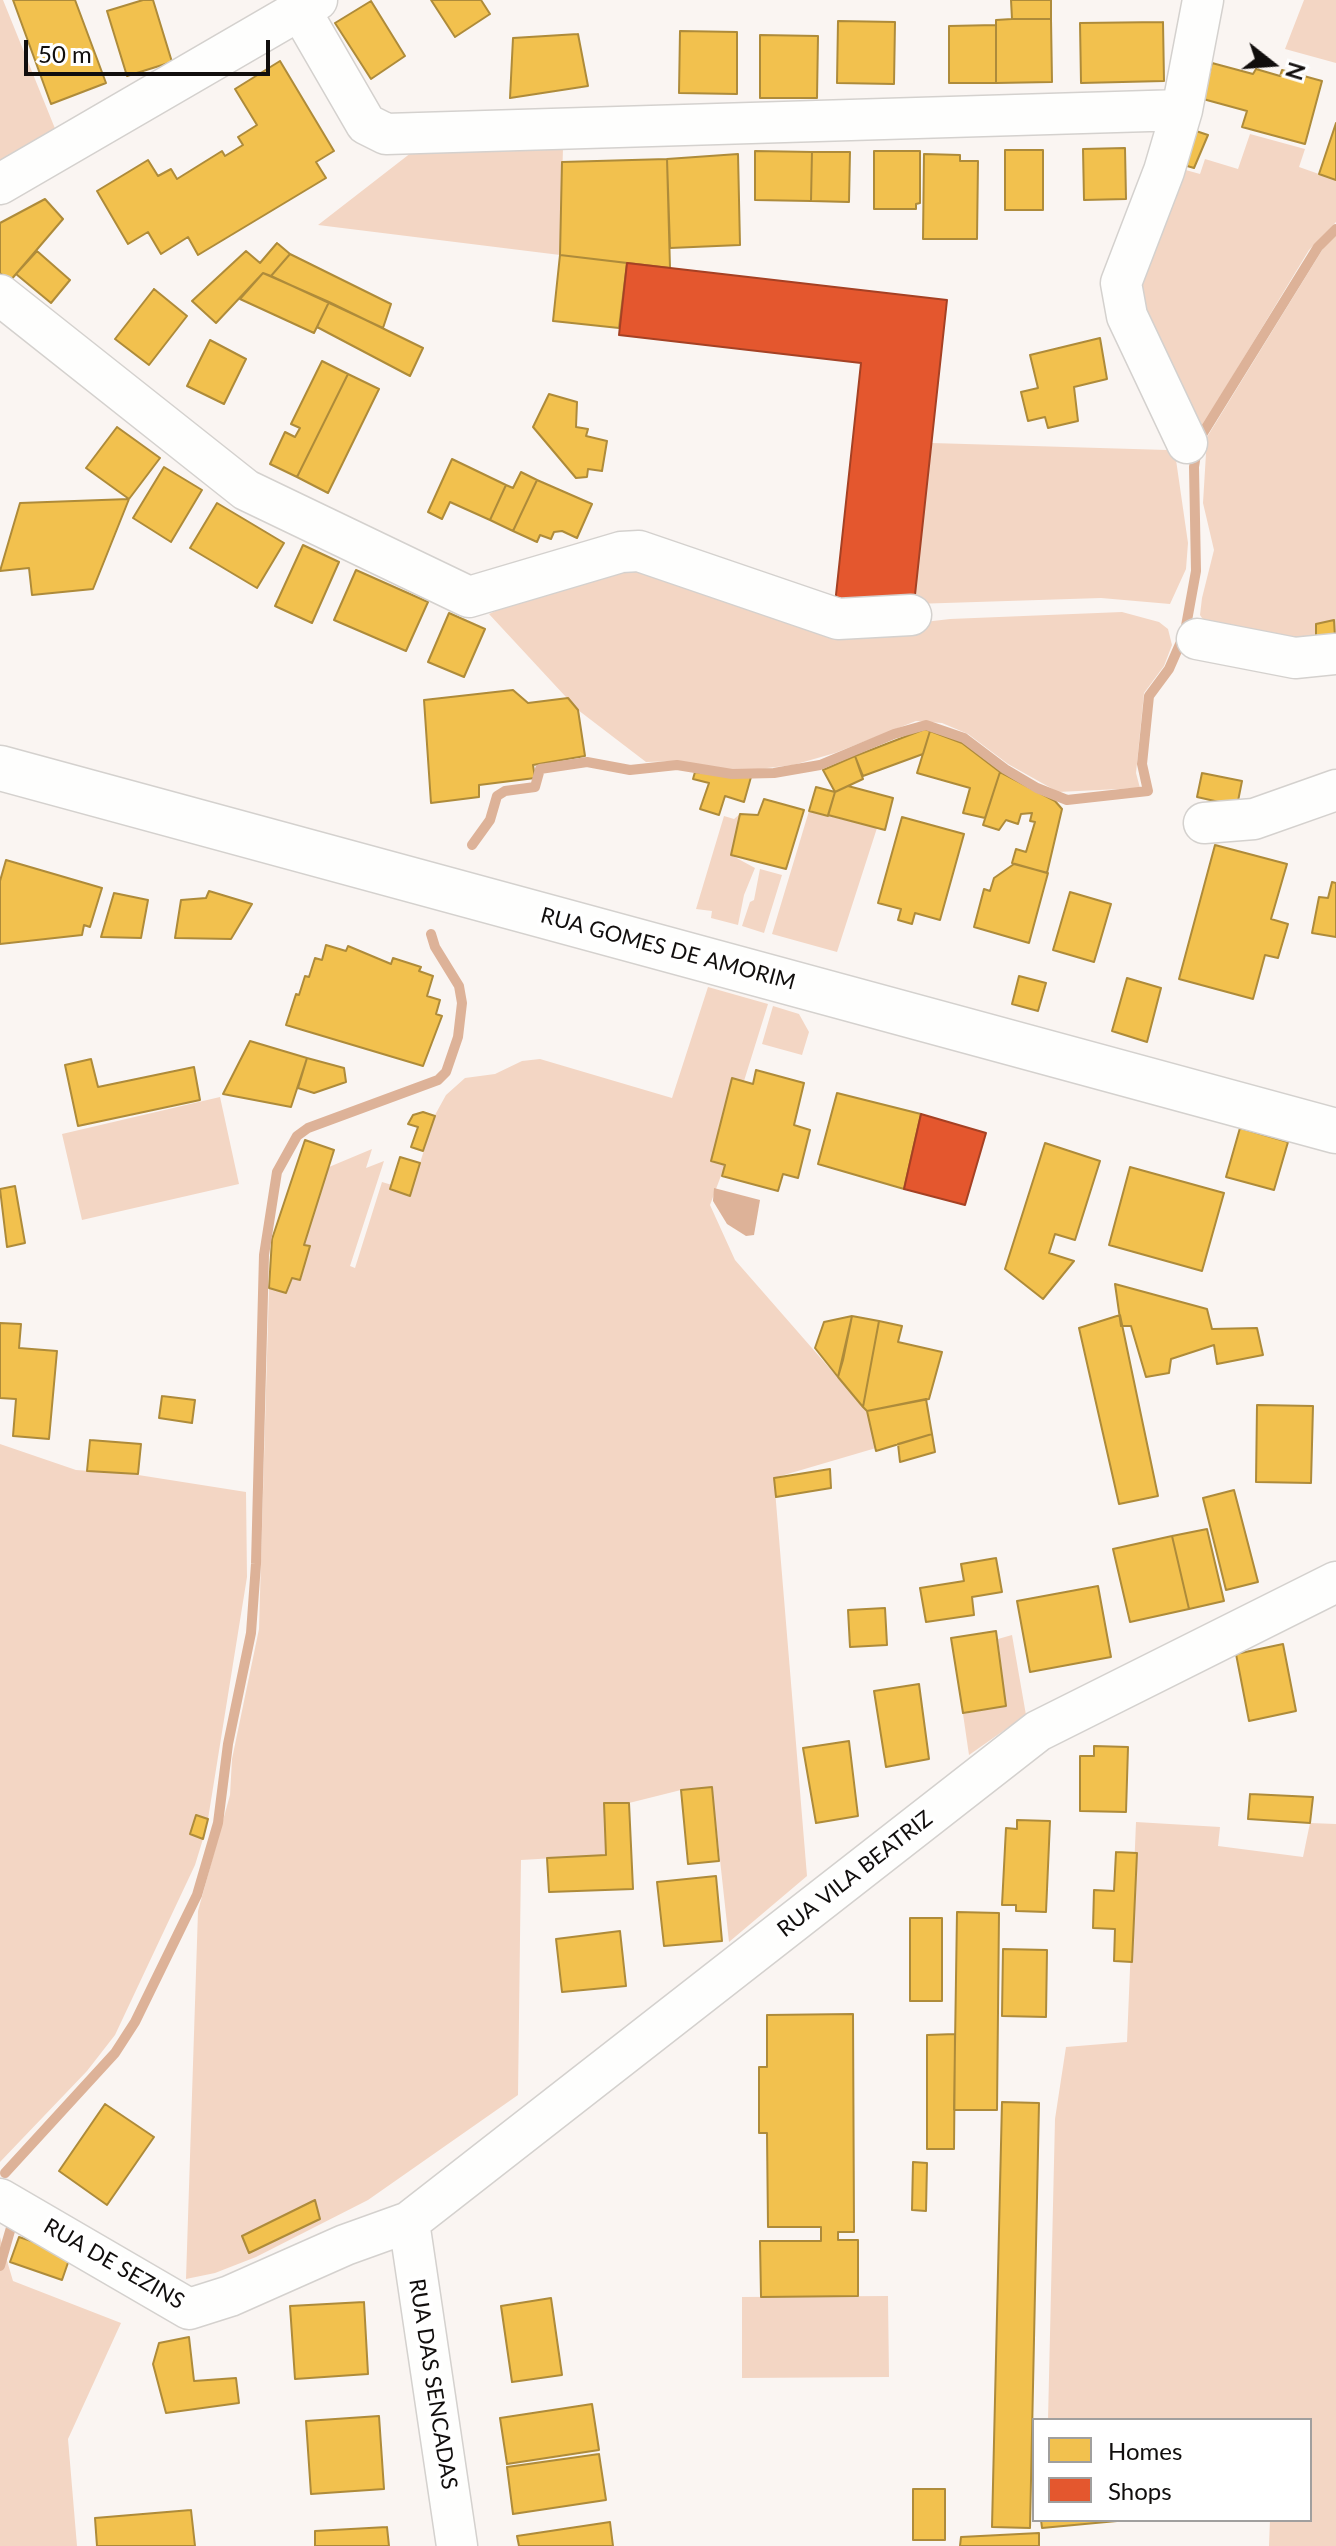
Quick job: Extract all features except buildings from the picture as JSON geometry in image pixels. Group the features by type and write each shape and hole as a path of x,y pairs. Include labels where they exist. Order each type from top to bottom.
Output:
{"main road":[{"name":"RUA GOMES DE AMORIM","path":"0,768 1336,1131"}],"street":[{"path":"1187,443 1127,316 1121,283 1164,171 1182,110 1203,0"},
{"path":"0,184 308,5 366,124 386,134 1182,110"},
{"path":"0,295 246,490 469,597 621,552 639,551 838,619 911,615"},
{"path":"1197,639 1295,658 1336,654"},
{"path":"1204,823 1254,819 1336,790"},
{"name":"RUA VILA BEATRIZ","path":"409,2222 1038,1731 1336,1582"},
{"name":"RUA DE SEZINS","path":"0,2199 189,2309 230,2296 345,2245 409,2222"},
{"name":"RUA DAS SENCADAS","path":"409,2222 457,2546"}],"shaded area":[{"path":"0,0 3,0 56,131 0,166"},
{"path":"1304,0 1336,0 1336,63 1285,49"},
{"path":"1250,134 1305,149 1299,167 1336,180 1336,222 1309,250 1197,435 1131,279 1175,167 1200,174 1205,159 1238,169"},
{"path":"563,148 560,255 318,225 416,149"},
{"path":"1336,235 1336,638 1333,620 1316,624 1316,640 1305,641 1204,621 1200,615 1202,598 1214,550 1203,503 1207,437 1324,247"},
{"path":"932,443 1167,450 1174,446 1188,543 1186,569 1170,604 1101,598 914,604"},
{"path":"618,563 882,627 950,619 1122,612 1159,622 1168,629 1172,645 1164,666 1144,693 1136,773 1140,788 1058,792 1008,764 968,734 942,723 916,721 835,753 793,765 741,771 676,761 646,762 578,710 489,614 554,583"},
{"path":"809,811 877,828 837,952 772,934"},
{"path":"740,814 731,855 755,868 744,895 738,925 711,918 712,911 696,909 724,816 734,819"},
{"path":"760,869 782,875 764,933 742,926 750,902 754,900"},
{"path":"708,987 768,1004 744,1081 732,1079 711,1160 725,1165 710,1205 735,1260 867,1411 876,1448 774,1478 807,1876 729,1942 712,1787 681,1790 629,1803 604,1803 606,1855 521,1860 518,2095 368,2200 256,2257 215,2273 186,2279 198,1911 230,1795 232,1759 259,1629 269,1288 285,1293 292,1278 301,1279 310,1246 304,1245 329,1167 372,1149 366,1168 384,1161 350,1266 355,1268 382,1182 392,1185 391,1190 410,1195 435,1115 446,1095 465,1078 495,1074 522,1061 540,1059 672,1098"},
{"path":"773,1006 799,1014 809,1032 802,1055 762,1044"},
{"path":"220,1097 239,1184 82,1220 62,1134"},
{"path":"714,1188 760,1200 754,1235 746,1236 727,1224 713,1201"},
{"path":"0,1444 76,1470 132,1474 246,1492 247,1577 208,1819 196,1815 190,1833 203,1839 195,1865 115,2035 87,2071 0,2162"},
{"path":"1012,1635 1026,1715 969,1755 963,1714 1006,1706 998,1639"},
{"path":"1136,1822 1220,1827 1218,1846 1303,1857 1310,1823 1336,1824 1336,2546 1269,2546 1270,2522 1312,2522 1312,2418 1048,2418 1055,2119 1066,2047 1127,2042"},
{"path":"0,2237 13,2281 121,2323 68,2439 77,2546 0,2546"},
{"path":"888,2296 889,2377 742,2378 742,2297"}],"waterway":[{"path":"1186,626 1196,571 1194,467 1198,441 1318,247 1336,229"},
{"path":"472,845 490,820 497,796 505,791 535,787 540,769 587,762 630,770 677,765 732,774 774,773 820,765 894,734 926,725 964,738 1005,769 1037,788 1067,800 1148,791 1142,764 1149,696 1169,669 1180,644"},
{"path":"5,2173 115,2053 135,2022 197,1895 218,1823 228,1744 251,1633 256,1564 264,1255 277,1172 297,1136 308,1128 438,1080 446,1072 458,1037 462,1003 459,986 435,947 431,934"},
{"path":"0,2266 12,2224"}]}
